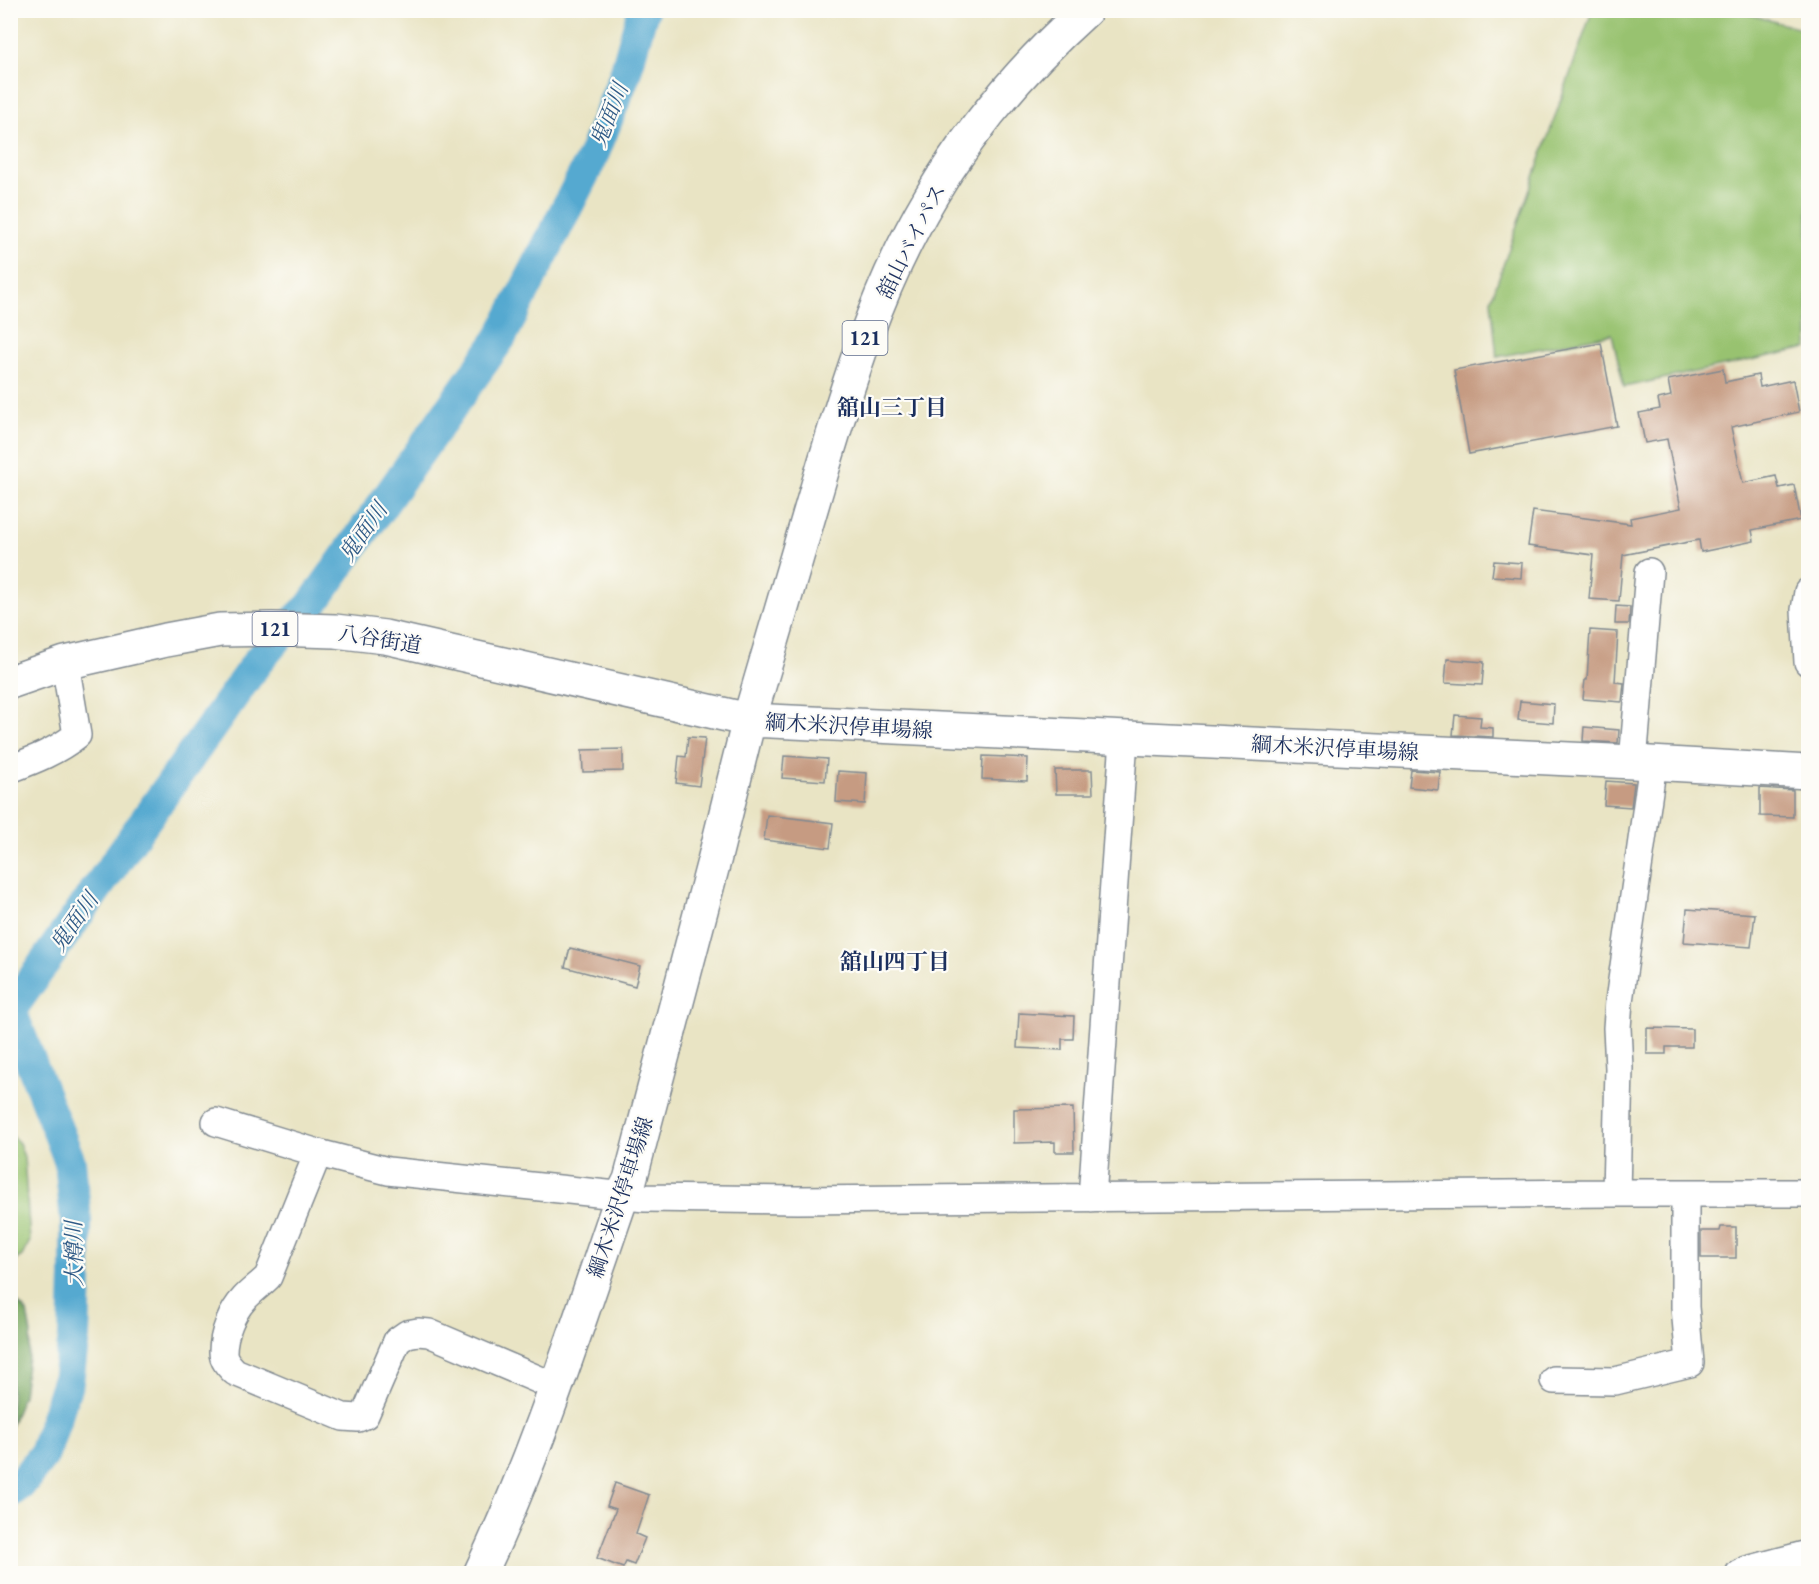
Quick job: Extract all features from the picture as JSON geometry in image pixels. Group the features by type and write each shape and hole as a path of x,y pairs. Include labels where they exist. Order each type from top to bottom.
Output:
{"main road":[{"name":"舘山バイパス","path":"749,720 850,378 897,260 930,198 966,144 1002,97 1043,51 1086,10"},
{"name":"八谷街道","path":"10,682 66,663 220,630 272,628 335,631 385,637 749,720"},
{"name":"綱木米沢停車場線","path":"480,1574 556,1387 622,1196 630,1180 749,720 1809,772"}],"street":[{"path":"1616,1193 1617,1028 1643,763 1649,573"},
{"path":"1809,592 1805,610 1809,662"},
{"path":"10,769 36,759 76,735 66,663"},
{"path":"1092,1198 1124,739"},
{"path":"216,1122 318,1153 388,1171 645,1198 798,1200 1809,1193"},
{"path":"318,1153 268,1276 245,1298 236,1310 227,1330 223,1352 226,1363 234,1372 343,1417 358,1418 365,1414 371,1403 397,1341 407,1334 418,1332 429,1333 556,1387"},
{"path":"1554,1380 1615,1381 1690,1363 1685,1307 1685,1193"},
{"path":"1739,1574 1809,1554"}],"green space":[{"path":"1592,11 1737,11 1808,31 1808,348 1624,387 1612,334 1497,357 1491,300"},
{"path":"10,1134 19,1143 24,1157 30,1241 22,1256 11,1263"},
{"path":"11,1302 18,1303 27,1312 31,1334 23,1395 11,1426"}],"building":[{"path":"1601,343 1617,426 1469,454 1454,370"},
{"path":"1723,369 1725,382 1758,375 1760,387 1793,380 1799,412 1731,427 1743,483 1776,476 1779,488 1794,485 1801,520 1752,530 1754,541 1701,552 1699,540 1623,555 1619,601 1589,599 1593,555 1528,546 1533,511 1631,524 1630,518 1681,508 1667,439 1645,443 1639,413 1660,409 1658,399 1671,396 1668,380"},
{"path":"1494,561 1522,563 1521,578 1492,576"},
{"path":"1616,606 1630,607 1629,624 1615,624"},
{"path":"1590,630 1618,632 1615,682 1624,683 1622,702 1583,699 1585,680 1587,680"},
{"path":"1447,659 1484,662 1482,685 1445,683"},
{"path":"1520,701 1554,704 1553,723 1518,720"},
{"path":"1455,715 1481,717 1480,727 1493,728 1493,737 1453,735"},
{"path":"1584,727 1619,730 1618,743 1583,741"},
{"path":"688,737 705,738 699,786 676,783 679,756 686,757"},
{"path":"623,749 623,771 583,772 582,750"},
{"path":"784,756 827,759 825,781 782,778"},
{"path":"983,756 1028,758 1027,781 982,779"},
{"path":"1055,770 1092,770 1093,794 1056,794"},
{"path":"1411,770 1440,772 1438,790 1409,787"},
{"path":"838,771 867,773 865,804 836,802"},
{"path":"1606,781 1634,783 1631,807 1604,805"},
{"path":"1760,788 1793,790 1793,817 1760,816"},
{"path":"767,815 833,823 830,848 764,840"},
{"path":"1687,909 1755,914 1751,947 1684,942"},
{"path":"570,948 640,966 635,986 565,967"},
{"path":"1019,1013 1074,1016 1073,1039 1062,1039 1062,1050 1017,1048"},
{"path":"1647,1028 1692,1029 1692,1047 1666,1047 1666,1054 1647,1054"},
{"path":"1073,1108 1074,1152 1055,1152 1055,1142 1014,1143 1014,1109"},
{"path":"1721,1227 1736,1227 1736,1258 1701,1258 1701,1231 1720,1231"},
{"path":"615,1483 649,1495 636,1534 645,1538 634,1565 626,1562 623,1568 597,1558 616,1509 607,1506"}],"waterway":[{"name":"鬼面川","path":"10,1011 258,661 281,634 310,607 501,337 592,158 625,74 643,10"},
{"name":"大樽川","path":"10,1492 20,1485 44,1454 68,1381 74,1336 76,1278 76,1221 70,1162 11,1011"}],"district":[{"name":"舘山三丁目","path":"892,407"},
{"name":"舘山四丁目","path":"895,961"}]}
